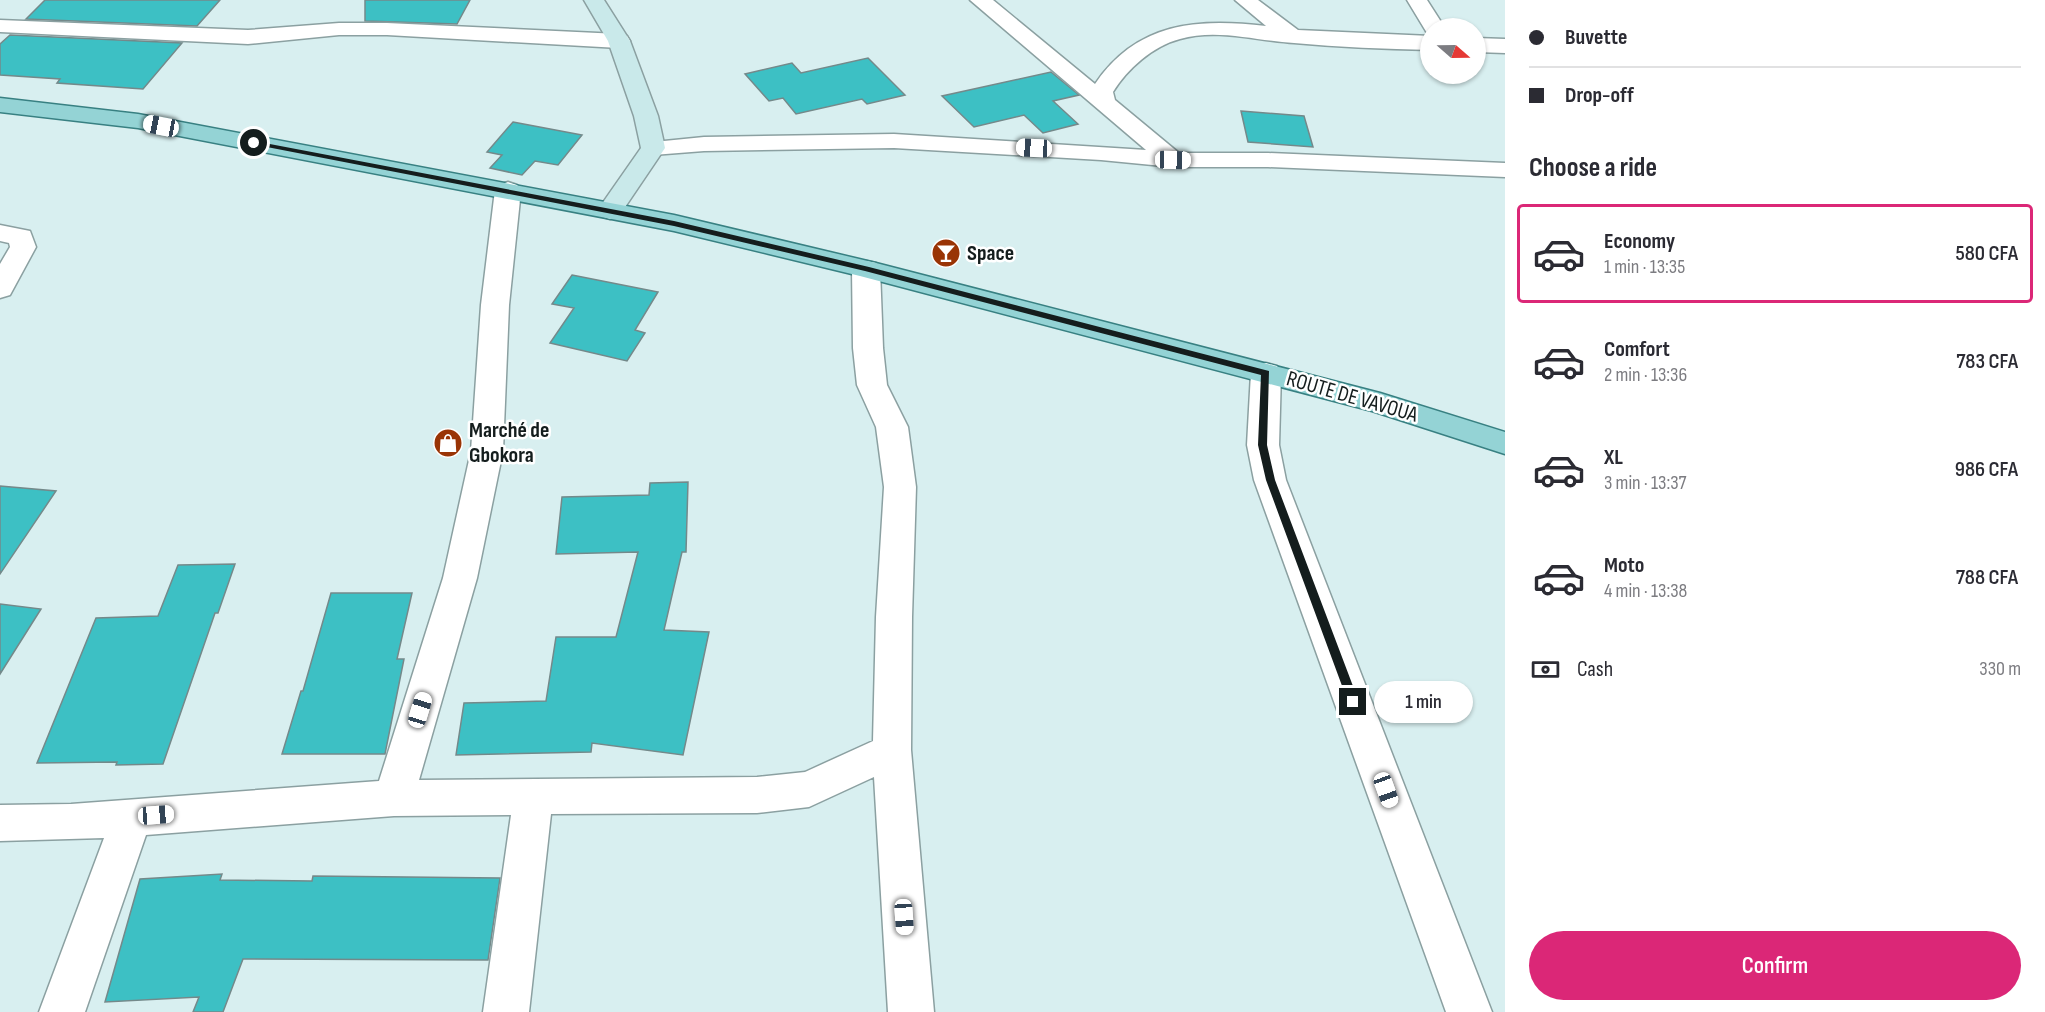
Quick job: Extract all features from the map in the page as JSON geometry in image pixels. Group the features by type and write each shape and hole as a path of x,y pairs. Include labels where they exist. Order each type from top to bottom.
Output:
{"main road":[{"name":"ROUTE DE VAVOUA","path":"0,105 138,121 674,223 866,269 1266,373 1380,404 1505,443"}],"street":[{"path":"594,0 619,41 646,116 653,148 610,211"},
{"path":"980,0 1173,160"},
{"path":"1245,0 1293,36"},
{"path":"1417,0 1429,18"},
{"path":"0,26 248,37 339,29 387,29 619,41"},
{"path":"1104,103 1101,92 1110,77 1151,44 1174,33 1202,28 1293,36 1420,42"},
{"path":"1486,45 1505,46"},
{"path":"653,148 704,144 894,141 1101,153 1173,160 1268,160 1505,170"},
{"path":"394,798 460,578 487,451 495,305 508,190"},
{"path":"0,233 21,237 23,247 0,289"},
{"path":"866,269 868,348 872,385 892,428 900,488 894,617 892,750 911,1012"},
{"path":"1266,373 1263,445 1270,480 1469,1012"},
{"path":"0,823 132,817 394,798 757,795 809,789 892,750"},
{"path":"506,1012 533,797"},
{"path":"62,1012 132,817"}],"building":[{"path":"45,0 220,0 197,26 26,19"},
{"path":"365,0 470,0 457,24 365,21"},
{"path":"10,35 182,43 143,89 57,83 60,79 0,75 0,44"},
{"path":"868,58 905,95 867,104 862,99 796,114 783,98 769,101 745,74 792,63 801,73"},
{"path":"1051,72 1079,95 1053,101 1078,124 1043,133 1024,115 974,127 942,96"},
{"path":"1241,111 1304,116 1313,147 1248,142"},
{"path":"513,122 582,135 558,165 535,161 522,175 490,168 502,155 487,152"},
{"path":"572,275 658,292 635,330 645,333 627,361 550,343 574,308 552,304"},
{"path":"688,482 686,552 682,552 664,630 709,632 683,755 592,743 591,752 456,755 464,703 546,701 556,637 616,637 638,552 556,554 562,497 649,495 650,483"},
{"path":"0,486 56,491 0,574"},
{"path":"235,564 218,613 215,613 163,764 37,763 96,618 158,616 178,565"},
{"path":"331,593 412,593 397,659 404,659 385,754 282,754"},
{"path":"0,604 41,609 0,674"},
{"path":"222,874 220,880 312,881 313,876 500,878 488,960 243,959 223,1012 193,1012 199,997 105,1002 140,879"}],"place":[{"name":"Space","path":"946,253"},
{"name":"Marché de Gbokora","path":"448,443"}],"route":[{"path":"254,143 674,223 866,269 1266,373 1263,445 1270,480 1353,702"}]}
